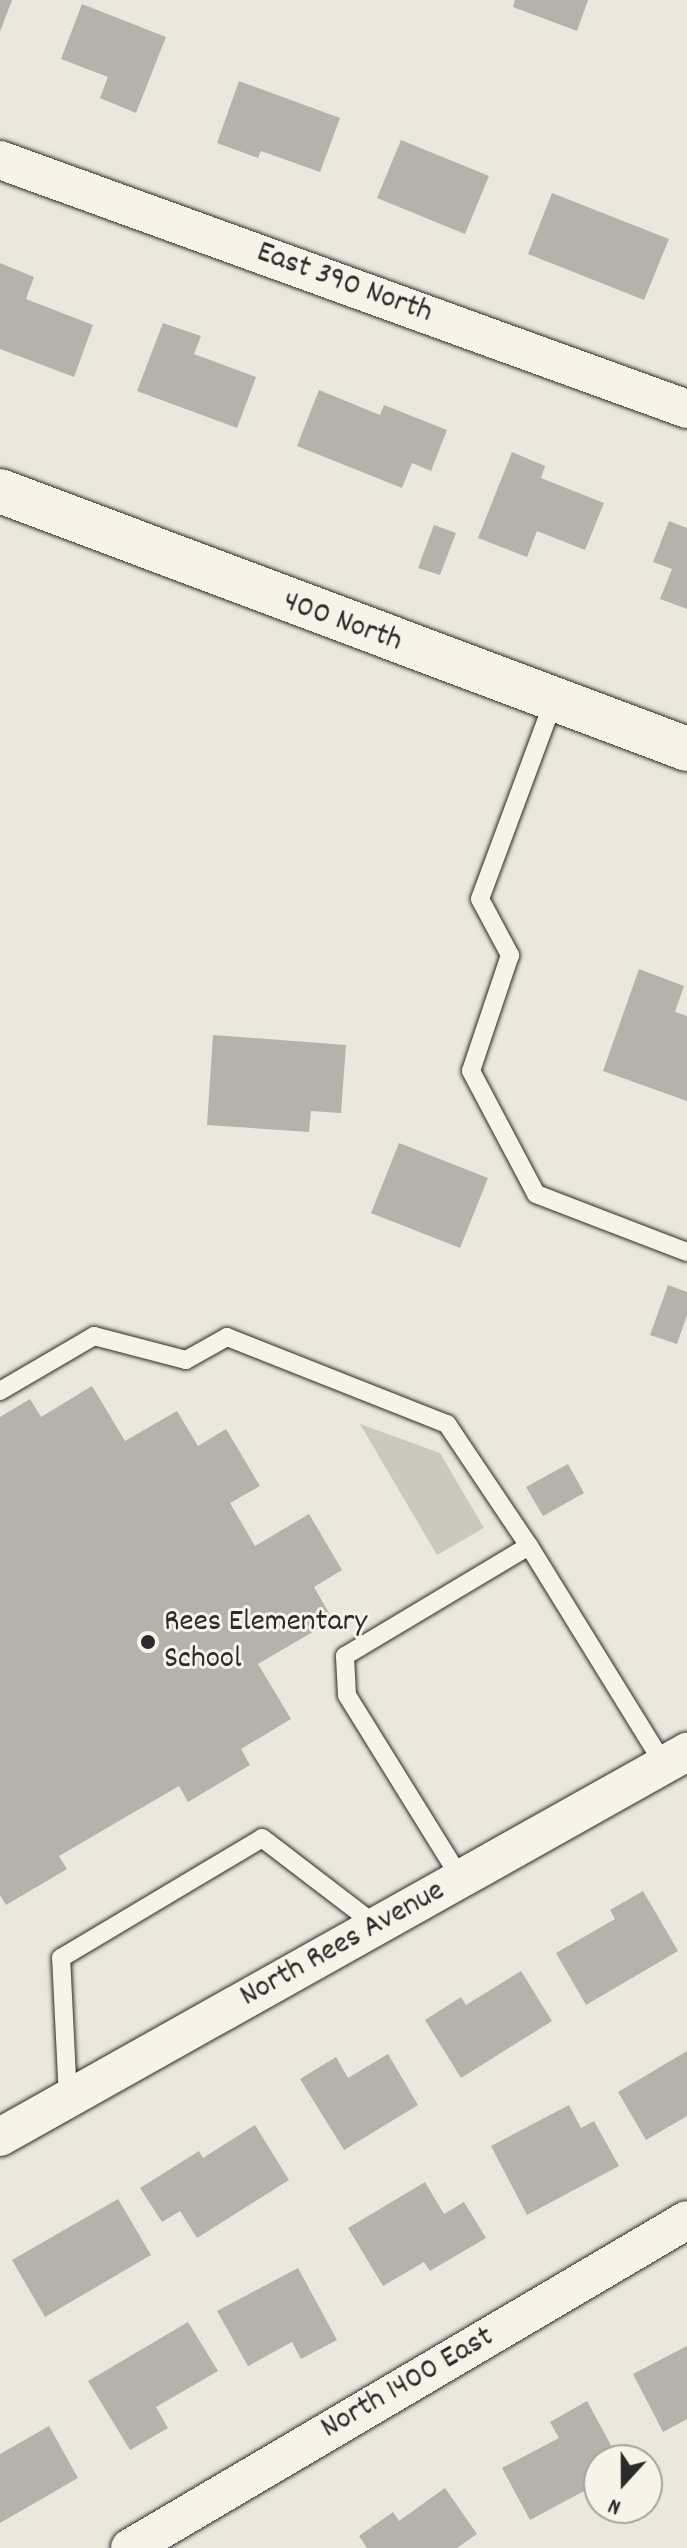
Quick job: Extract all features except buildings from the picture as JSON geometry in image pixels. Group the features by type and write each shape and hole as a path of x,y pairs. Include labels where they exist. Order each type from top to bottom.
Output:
{"main road":[{"name":"400 North","path":"0,491 687,749"}],"street":[{"name":"East 390 North","path":"0,160 687,409"},
{"name":"North Rees Avenue","path":"2,2132 68,2099 676,1758"},
{"name":"North 1400 East","path":"130,2548 687,2220"}],"lane":[{"path":"554,700 480,899 510,955 471,1071 536,1194 687,1252"},
{"path":"0,1391 94,1336 186,1360 227,1337 447,1424 676,1758"},
{"path":"461,1879 347,1695 345,1656 529,1546"},
{"path":"68,2099 61,1958 262,1838 377,1926"}],"shaded area":[{"path":"360,1424 440,1453 484,1528 437,1555"}],"place":[{"name":"Rees Elementary School","path":"148,1642"}]}
